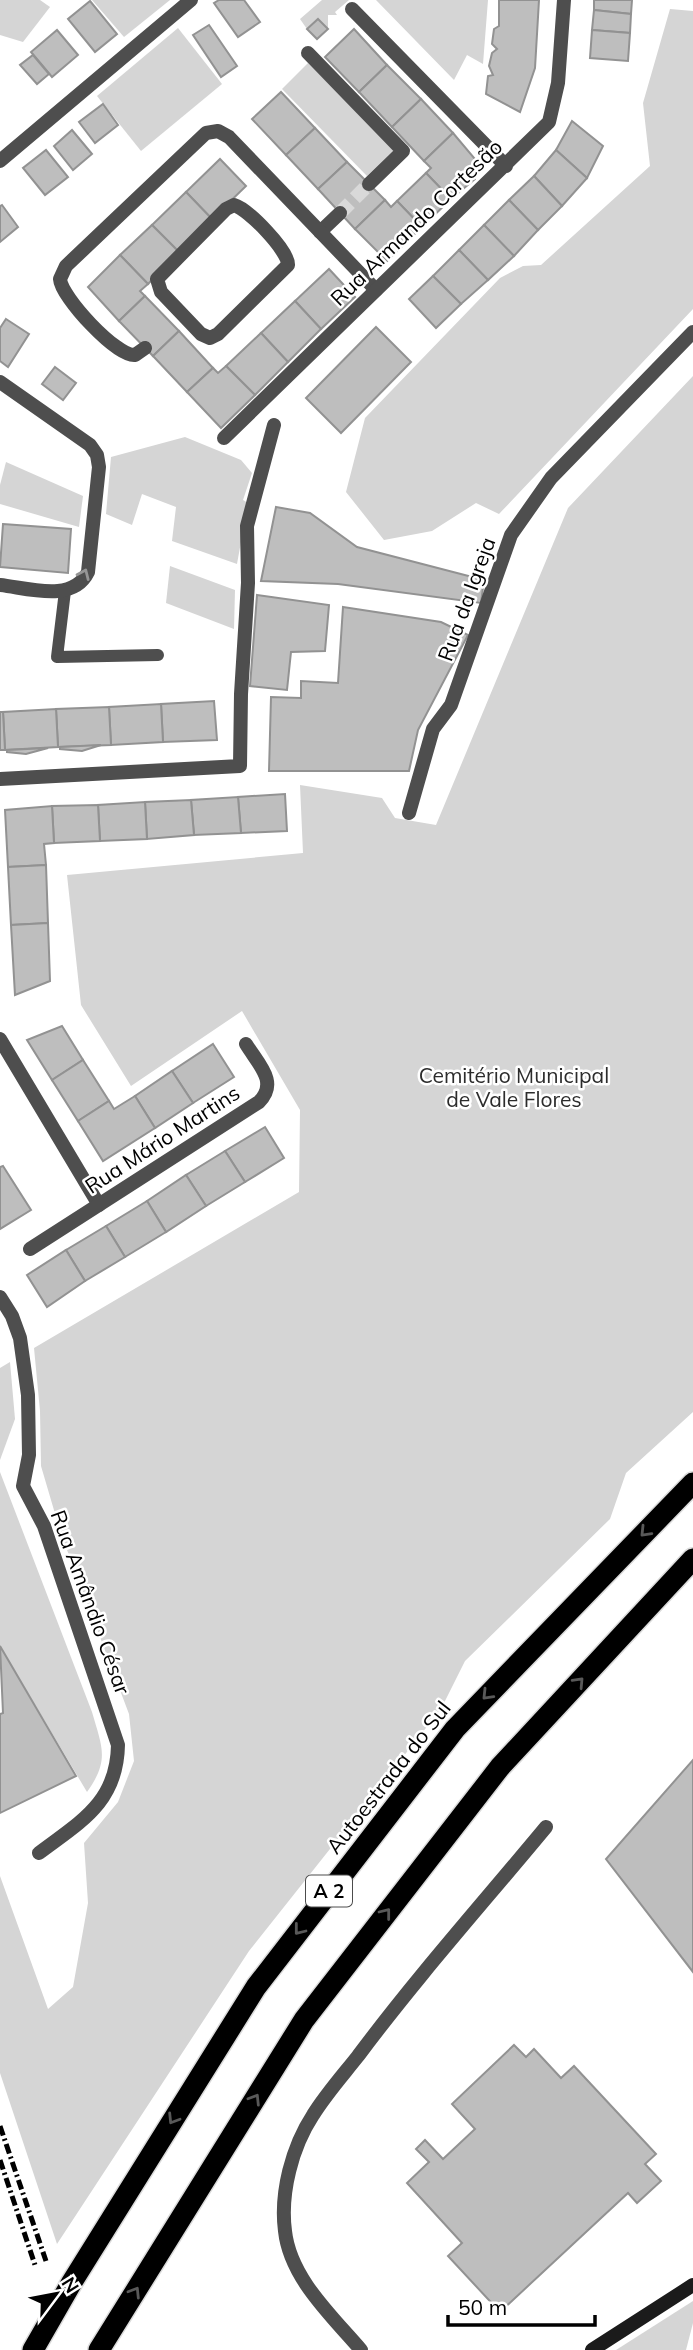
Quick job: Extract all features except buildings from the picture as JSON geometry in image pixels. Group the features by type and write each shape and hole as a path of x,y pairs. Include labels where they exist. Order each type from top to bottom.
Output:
{"highway":[{"name":"Autoestrada do Sul","path":"33,2350 72,2282 256,1986 455,1729 693,1483"},
{"path":"99,2350 304,2020 500,1767 693,1559"}],"main road":[{"path":"592,2350 693,2285"}],"street":[{"path":"0,161 191,0"},
{"name":"Rua Armando Cortesão","path":"223,438 549,122 558,83 564,0"},
{"path":"352,9 506,166"},
{"path":"307,53 403,151 369,184"},
{"path":"145,348 135,355 118,351 68,299 60,279 66,266 200,136 218,131 229,137 376,290"},
{"path":"240,207 284,251 288,260 286,269 214,337 201,334 176,319 158,288 158,275 226,209 240,207"},
{"path":"320,232 340,213"},
{"name":"Rua da Igreja","path":"409,813 433,729 451,705 511,535 551,478 693,332"},
{"path":"0,382 90,444 99,460 88,572 79,585 65,591 0,585"},
{"path":"0,779 240,766 241,694 248,583 247,526 274,425"},
{"path":"65,591 57,657 158,655"},
{"path":"0,1039 99,1205"},
{"name":"Rua Mário Martins","path":"30,1249 260,1102 268,1093 269,1082 246,1044"},
{"name":"Rua Amândio César","path":"0,1297 12,1316 20,1338 28,1395 29,1455 23,1486 44,1526 118,1745 118,1766 105,1796 82,1820 38,1853"},
{"path":"361,2350 304,2281 292,2258 285,2233 284,2213 286,2183 296,2150 312,2116 384,2021 546,1827"}],"green space":[{"path":"0,0 40,0 50,7 23,42 0,35"},
{"path":"92,0 170,0 124,37"},
{"path":"322,0 349,0 335,12 337,15 328,15 328,29 307,29 300,19"},
{"path":"376,0 488,0 483,64 467,55 454,80"},
{"path":"670,9 693,11 693,309 499,514 476,503 432,531 384,540 346,492 365,418 500,278 523,266 541,265 650,166 643,103"},
{"path":"178,28 222,84 141,151 97,96"},
{"path":"308,63 394,150 367,176 282,89"},
{"name":"Cemitério Municipal de Vale Flores","path":"693,376 693,1412 626,1473 610,1519 465,1661 441,1709 249,1951 57,2244 0,2073 0,1876 48,2009 73,1987 88,1903 84,1843 118,1802 134,1761 129,1714 61,1534 41,1466 40,1411 34,1348 299,1192 300,1110 242,1011 131,1086 81,1005 67,875 303,853 300,785 382,798 395,818 436,825 568,508"},
{"path":"185,437 241,460 252,473 243,500 248,503 237,564 172,541 176,507 142,494 132,525 106,514 111,457"},
{"path":"6,462 83,496 79,527 0,504 0,485"},
{"path":"170,566 235,590 234,629 166,603"},
{"path":"10,1362 15,1419 0,1460 0,1368"},
{"path":"0,1472 99,1735 101,1762 87,1792 0,1646"},
{"path":"693,2301 693,2323 686,2350 616,2350"}],"tunnel":[{"path":"340,213 369,184"}],"railway":[{"path":"0,2126 46,2261"},
{"path":"0,2160 35,2265"}]}
